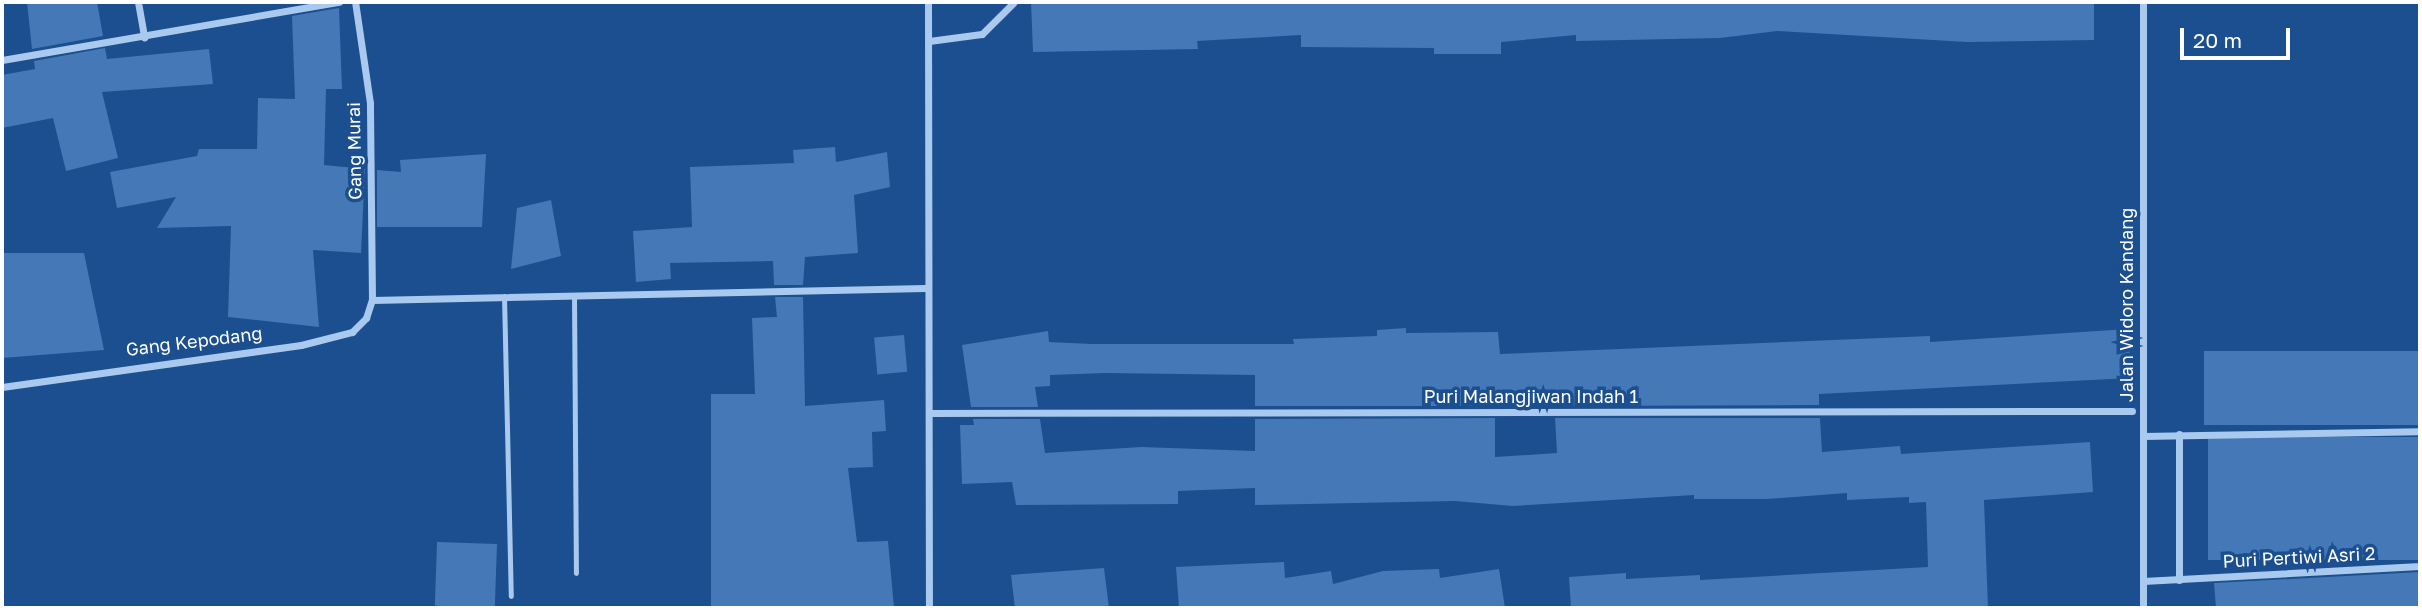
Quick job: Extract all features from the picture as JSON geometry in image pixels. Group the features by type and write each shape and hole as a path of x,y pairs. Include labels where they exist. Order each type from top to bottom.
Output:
{"street":[{"path":"138,2 144,37"},
{"path":"2,60 339,2"},
{"name":"Gang Murai","path":"355,2 370,103 372,300"},
{"path":"928,2 925,289 930,413 929,608"},
{"path":"929,41 982,34 1014,2"},
{"name":"Jalan Widoro Kandang","path":"2143,2 2143,608"},
{"path":"372,300 925,289"},
{"name":"Gang Kepodang","path":"2,387 301,345 352,332 366,318 372,300"},
{"name":"Puri Malangjiwan Indah 1","path":"930,413 2132,411"},
{"path":"2143,436 2420,431"},
{"path":"2179,434 2179,580"},
{"name":"Puri Pertiwi Asri 2","path":"2143,581 2420,566"}],"lane":[{"path":"574,295 576,573"},
{"path":"504,296 511,596"}],"building":[{"path":"27,2 97,2 103,36 32,49"},
{"path":"1031,2 2094,2 2094,40 1967,42 1777,31 1720,38 1576,41 1576,35 1501,42 1501,54 1434,54 1434,48 1301,47 1301,35 1197,41 1198,49 1033,52"},
{"path":"339,8 342,89 326,89 324,165 365,169 361,253 313,250 319,327 228,317 231,226 157,228 176,197 117,208 110,172 197,156 199,149 257,149 258,98 295,99 292,16"},
{"path":"105,48 107,59 209,49 213,84 102,92 118,158 66,171 53,118 2,128 2,75 35,69 34,61"},
{"path":"835,147 836,162 887,152 890,187 854,195 858,253 805,257 803,285 774,285 773,261 670,263 671,279 636,282 633,231 692,227 690,167 794,163 793,150"},
{"path":"486,154 482,227 377,227 377,170 401,172 400,160"},
{"path":"551,200 561,256 511,269 517,208"},
{"path":"2,253 84,253 104,350 2,358"},
{"path":"775,297 803,297 805,406 884,400 886,431 872,432 873,467 848,468 857,542 888,541 894,608 711,608 711,394 755,394 752,318 777,317"},
{"path":"1406,328 1406,333 1498,332 1500,354 1930,336 1930,342 2128,329 2131,378 1819,394 1819,405 1554,406 1553,393 1495,394 1495,406 1255,406 1255,375 1106,373 1050,375 1050,386 1035,387 1038,407 971,407 962,345 1048,331 1049,342 1294,344 1293,339 1377,336 1377,330"},
{"path":"904,335 907,372 877,374 874,338"},
{"path":"2204,351 2420,351 2420,425 2204,425"},
{"path":"1495,418 1495,457 1557,453 1555,418 1820,418 1822,452 1900,446 1901,454 2090,442 2093,492 1984,500 1988,608 1571,608 1569,577 1626,573 1626,579 1700,575 1700,580 1928,567 1926,502 1909,503 1909,497 1847,500 1847,493 1767,499 1694,499 1694,495 1513,506 1455,501 1255,505 1255,488 1178,491 1178,504 1016,505 1012,482 962,484 960,425 974,425 973,419 1040,419 1045,453 1141,447 1255,451 1255,419"},
{"path":"2208,437 2420,437 2420,560 2208,560"},
{"path":"437,542 497,544 495,608 435,606"},
{"path":"1284,562 1285,578 1331,571 1333,584 1383,571 1439,569 1440,578 1499,569 1505,608 1179,608 1176,567"},
{"path":"1104,568 1109,608 1015,608 1011,575"},
{"path":"2420,572 2420,608 2216,608 2214,583"}]}
